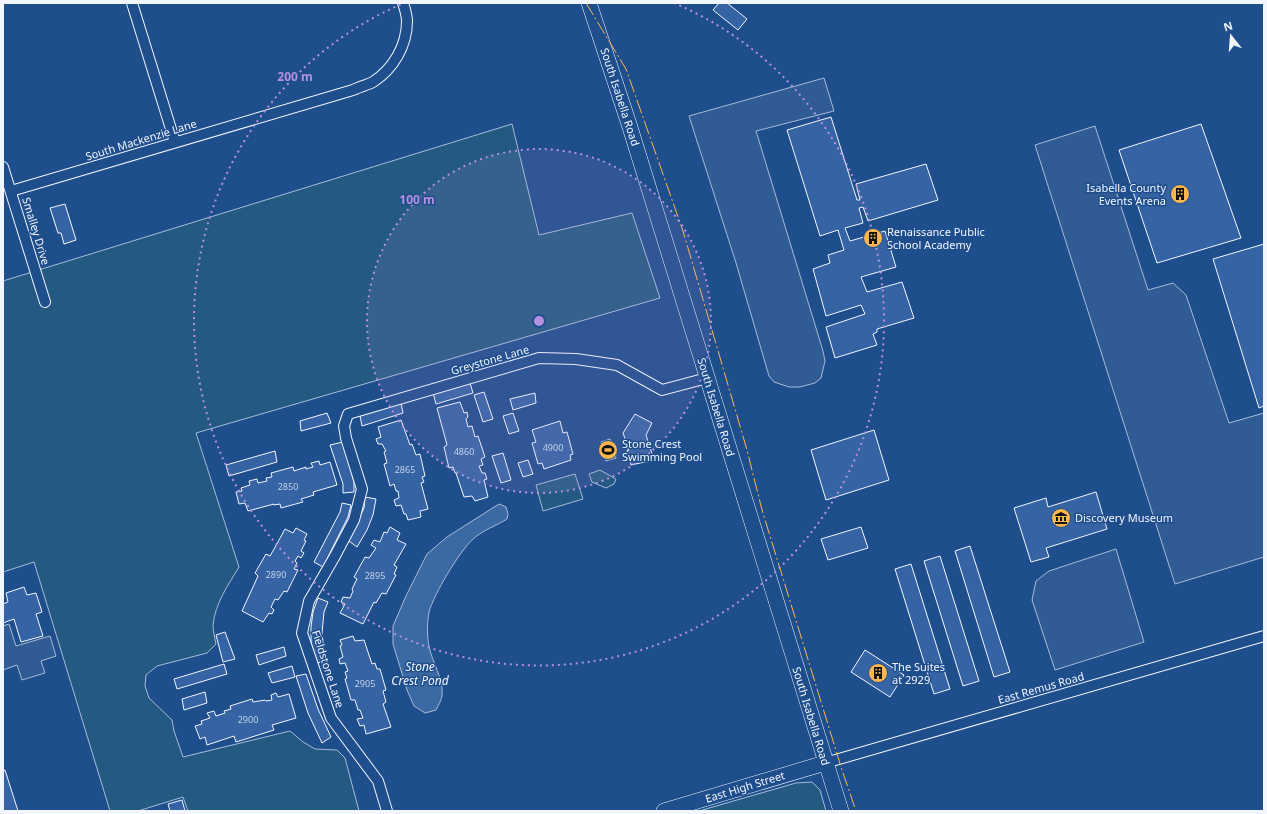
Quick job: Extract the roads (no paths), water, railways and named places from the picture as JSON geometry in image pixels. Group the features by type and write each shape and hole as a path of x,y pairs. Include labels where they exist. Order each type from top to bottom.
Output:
{"main road":[{"name":"South Isabella Road","path":"589,3 629,124 841,811"},
{"name":"East High Street","path":"664,811 825,762"}],"street":[{"path":"132,3 175,142"},
{"name":"South Mackenzie Lane","path":"11,191 353,90 372,82 386,72 400,54 405,39 407,21 403,3"},
{"name":"Smalley Drive","path":"3,167 45,302"},
{"name":"Greystone Lane","path":"348,414 539,358 576,359 617,365 662,390 707,378"},
{"name":"Fieldstone Lane","path":"348,414 344,426 346,438 362,489 354,520 336,556 309,601 302,633 331,718 378,781 387,811"},
{"name":"East Remus Road","path":"825,762 1264,636"}],"water":[{"name":"Stone Crest Swimming Pool","path":"610,439 616,458 606,461 601,442"},
{"name":"Stone Crest Pond","path":"499,504 506,507 508,514 507,519 481,533 467,545 441,584 429,612 428,642 440,677 442,696 436,710 425,713 414,706 407,690 393,644 393,626 427,554 447,537"}],"place":[{"name":"Isabella County Events Arena","path":"1180,194"},
{"name":"Renaissance Public School Academy","path":"873,238"},
{"name":"Stone Crest Swimming Pool","path":"608,450"},
{"name":"Discovery Museum","path":"1061,518"},
{"name":"The Suites at 2929","path":"878,673"}]}
